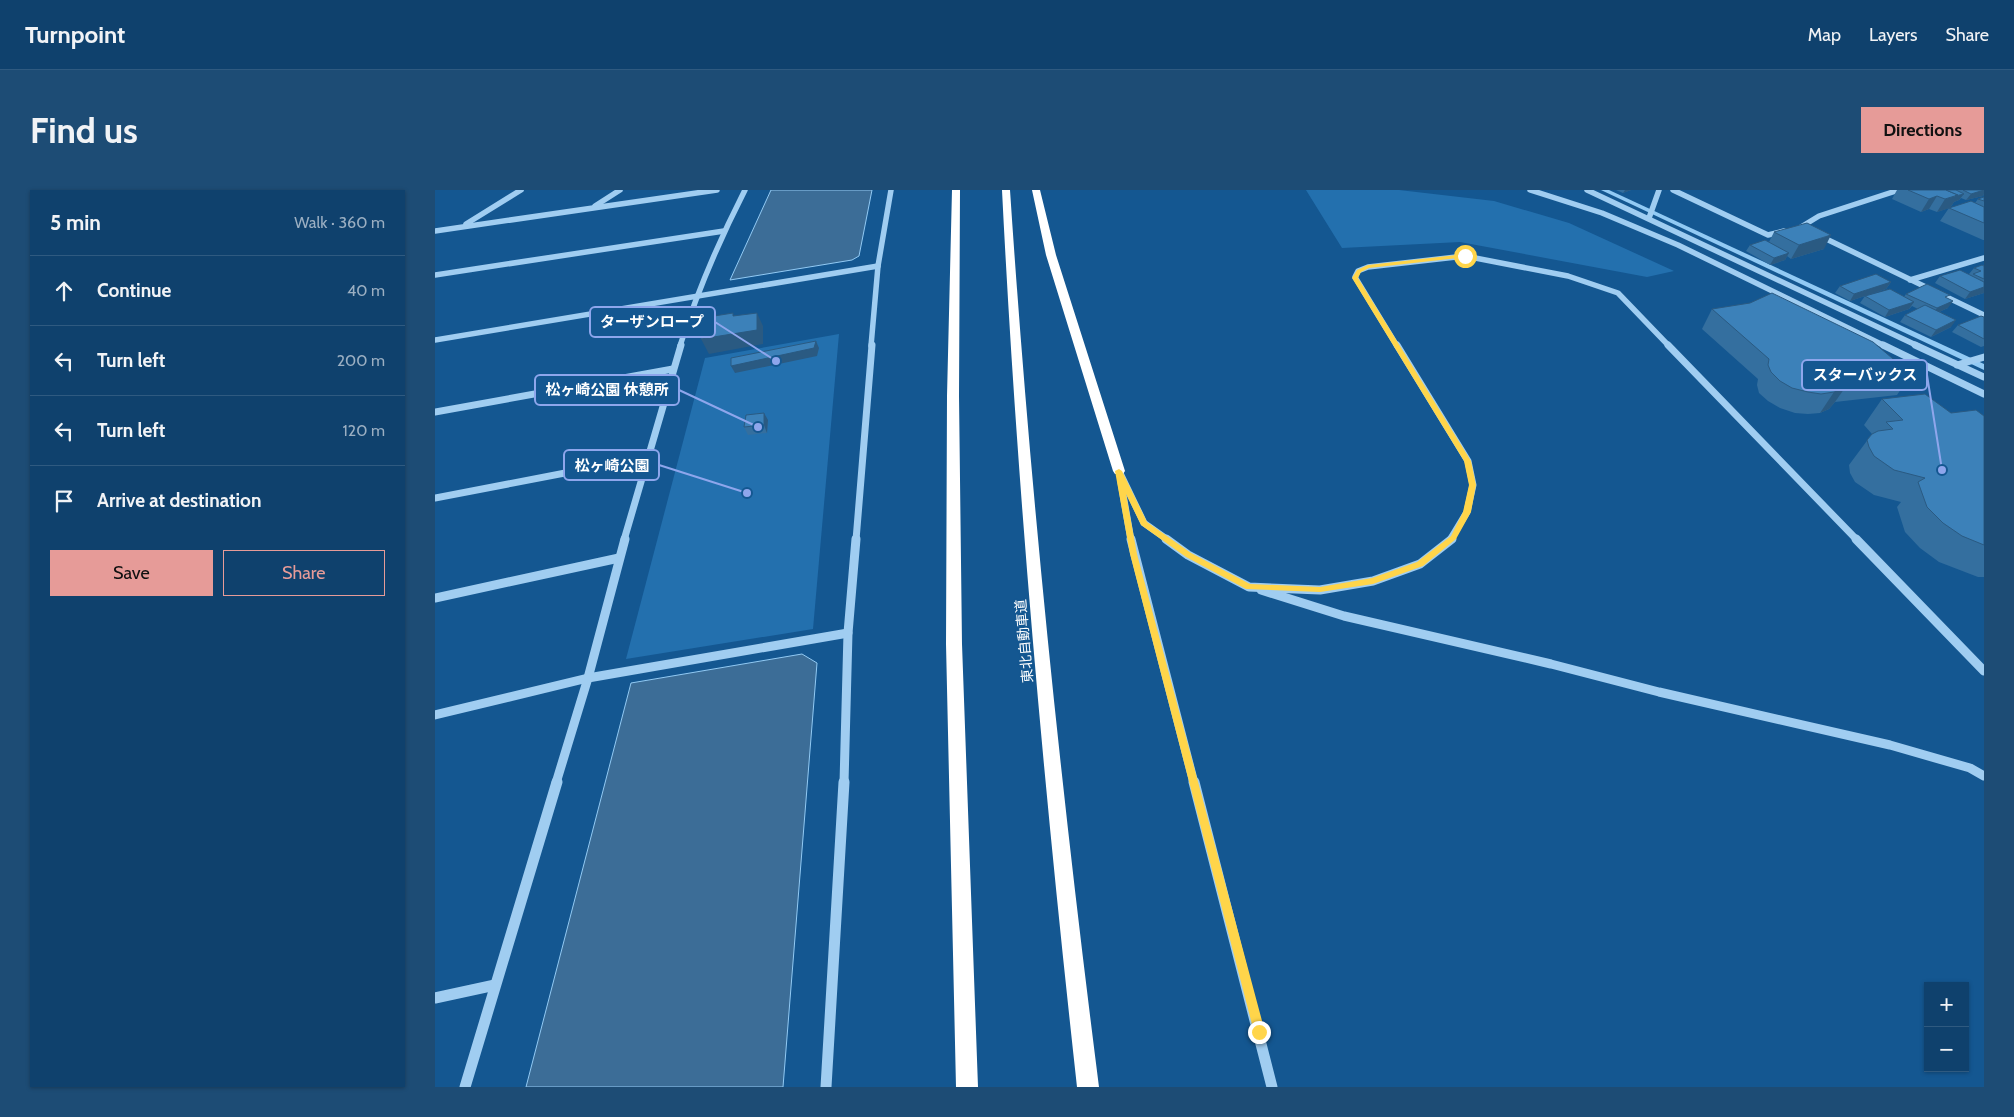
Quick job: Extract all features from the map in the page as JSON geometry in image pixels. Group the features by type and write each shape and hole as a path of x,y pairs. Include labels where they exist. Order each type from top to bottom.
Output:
{"highway":[{"path":"956,190 953,396 954,644 967,1087"},
{"name":"東北自動車道","path":"1006,190 1017,374 1035,585 1061,862 1088,1087"},
{"path":"1036,190 1051,255 1119,471"}],"street":[{"path":"463,227 521,190"},
{"path":"593,208 620,190"},
{"path":"435,231 717,190"},
{"path":"465,1087 588,678 619,558 673,369 696,296 724,231 745,190"},
{"path":"826,1087 845,773 848,633 878,266 891,190"},
{"path":"1529,190 1602,213 1678,245 1984,394"},
{"path":"1587,190 1984,377"},
{"path":"1649,218 1659,190"},
{"path":"1673,190 1768,235 1801,227 1819,216 1899,190"},
{"path":"1801,227 1809,231"},
{"path":"435,275 724,231"},
{"path":"1818,235 1984,315"},
{"path":"1249,587 1320,590 1373,581 1420,564 1453,538 1467,512 1473,485 1468,461 1355,278 1359,271 1368,267 1465,256 1568,276 1618,293 1984,671"},
{"path":"1910,280 1984,258"},
{"path":"435,340 878,266"},
{"path":"1957,365 1984,358"},
{"path":"435,412 673,369"},
{"path":"435,498 648,457"},
{"path":"1119,471 1144,523 1189,555 1249,587 1343,616 1890,745 1970,768 1984,776"},
{"path":"1119,471 1134,554 1272,1087"},
{"path":"435,598 619,558"},
{"path":"435,716 588,678 848,633"},
{"path":"435,998 495,985"}],"shaded area":[{"path":"771,190 872,190 859,256 852,260 730,280"},
{"path":"1306,190 1399,190 1494,201 1569,223 1674,271 1647,277 1460,242 1342,248"},
{"path":"839,334 813,629 626,659 705,358"},
{"path":"802,654 817,663 783,1087 526,1087 631,683"}],"building":[{"path":"1908,190 1946,190 1958,195 1945,199 1937,196 1929,199"},
{"path":"1946,190 1956,190 1964,194 1955,196 1958,195"},
{"path":"1963,190 1984,190 1971,194"},
{"path":"1971,201 1984,207 1984,223 1949,208"},
{"path":"1807,223 1831,235 1799,245 1774,232"},
{"path":"1765,240 1789,253 1774,258 1750,245"},
{"path":"1984,266 1984,279 1973,274 1981,271 1974,268"},
{"path":"1960,270 1984,282 1984,287 1970,292 1940,276"},
{"path":"1876,274 1891,282 1854,294 1840,286"},
{"path":"1927,284 1950,295 1945,297 1953,301 1937,308 1906,294"},
{"path":"1890,289 1914,302 1889,310 1865,296"},
{"path":"1772,293 1873,342 1911,374 1849,382 1842,389 1821,394 1792,388 1780,381 1771,372 1768,365 1769,359 1712,309 1750,303"},
{"path":"1925,305 1956,320 1936,330 1905,315"},
{"path":"733,313 733,316 757,313 757,330 701,339 702,318"},
{"path":"1981,316 1984,317 1984,339 1958,325"},
{"path":"816,341 814,348 731,366 731,358"},
{"path":"1925,394 1951,413 1976,410 1984,416 1984,545 1962,536 1943,523 1927,507 1918,482 1925,478 1894,470 1874,456 1869,447 1867,440 1872,434 1878,431 1893,429 1886,422 1903,420 1882,399"},
{"path":"764,413 764,425 744,427 746,415"}],"waterway":[{"path":"1604,190 1984,367"}],"place":[{"name":"ターザンロープ","path":"776,361"},
{"name":"松ヶ崎公園 休憩所","path":"758,427"},
{"name":"スターバックス","path":"1942,470"},
{"name":"松ヶ崎公園","path":"747,493"}],"route":[{"path":"1259,1032 1134,554 1119,471 1144,523 1189,555 1249,587 1320,590 1373,581 1420,564 1453,538 1467,512 1473,485 1468,461 1355,278 1359,271 1368,267 1465,256"}]}
